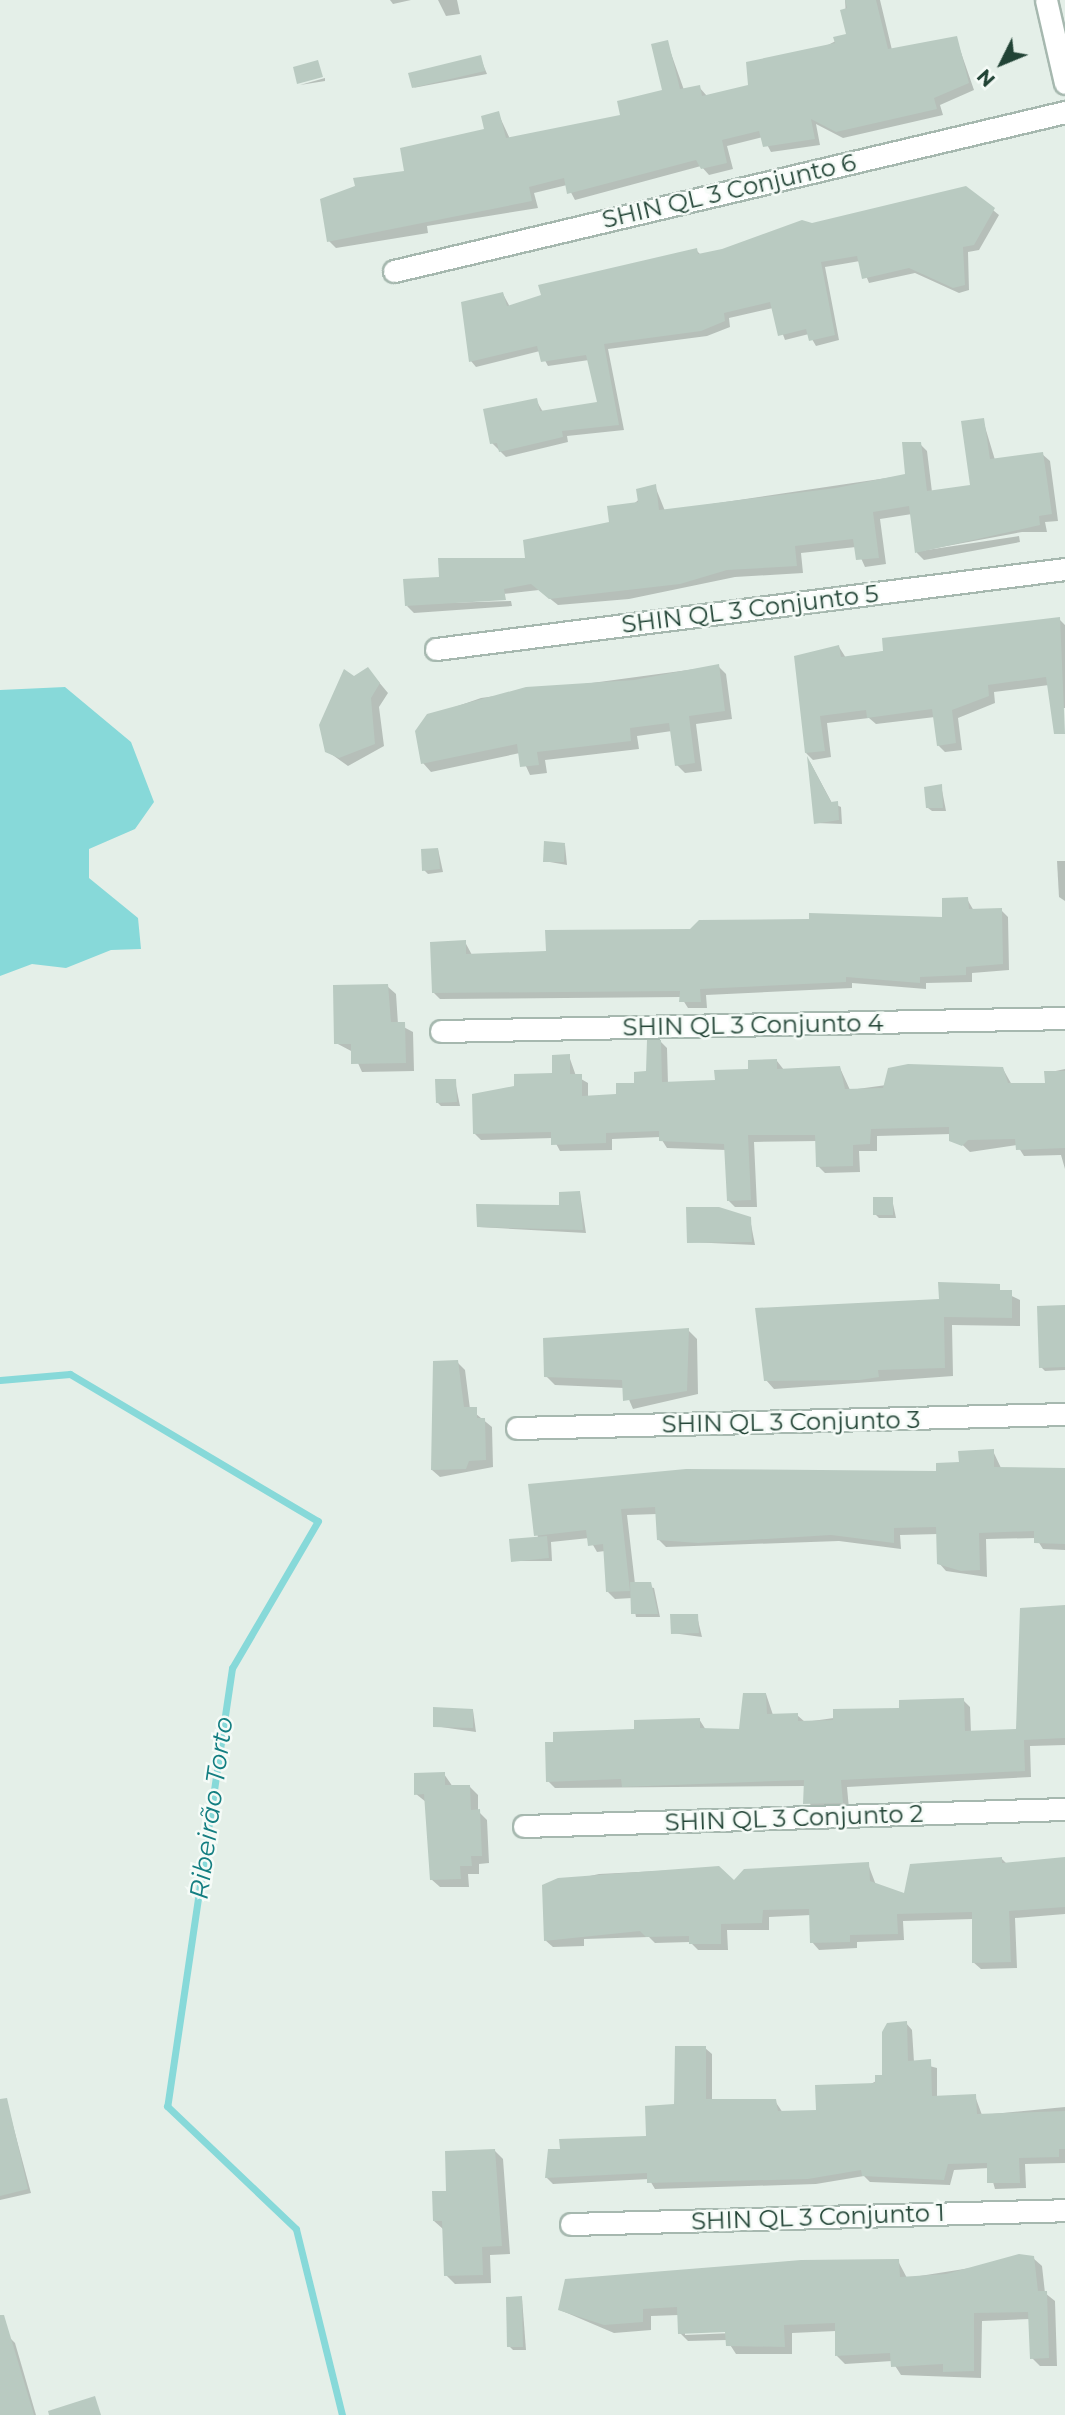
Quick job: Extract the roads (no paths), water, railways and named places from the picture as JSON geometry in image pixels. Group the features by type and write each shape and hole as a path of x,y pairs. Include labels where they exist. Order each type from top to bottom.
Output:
{"street":[{"path":"1046,0 1065,83"},
{"name":"SHIN QL 3 Conjunto 6","path":"394,271 1065,112"},
{"name":"SHIN QL 3 Conjunto 5","path":"436,649 1065,569"},
{"name":"SHIN QL 3 Conjunto 4","path":"441,1031 1065,1018"},
{"name":"SHIN QL 3 Conjunto 3","path":"517,1428 1065,1413"},
{"name":"SHIN QL 3 Conjunto 2","path":"524,1826 1065,1809"},
{"name":"SHIN QL 3 Conjunto 1","path":"570,2224 1065,2210"}],"water":[{"path":"65,687 131,742 154,802 135,829 89,849 89,878 138,918 141,949 111,950 66,968 32,964 0,976 0,690"}],"waterway":[{"name":"Ribeirão Torto","path":"0,1380 70,1374 318,1521 232,1668 167,2106 296,2229 342,2415"}]}
